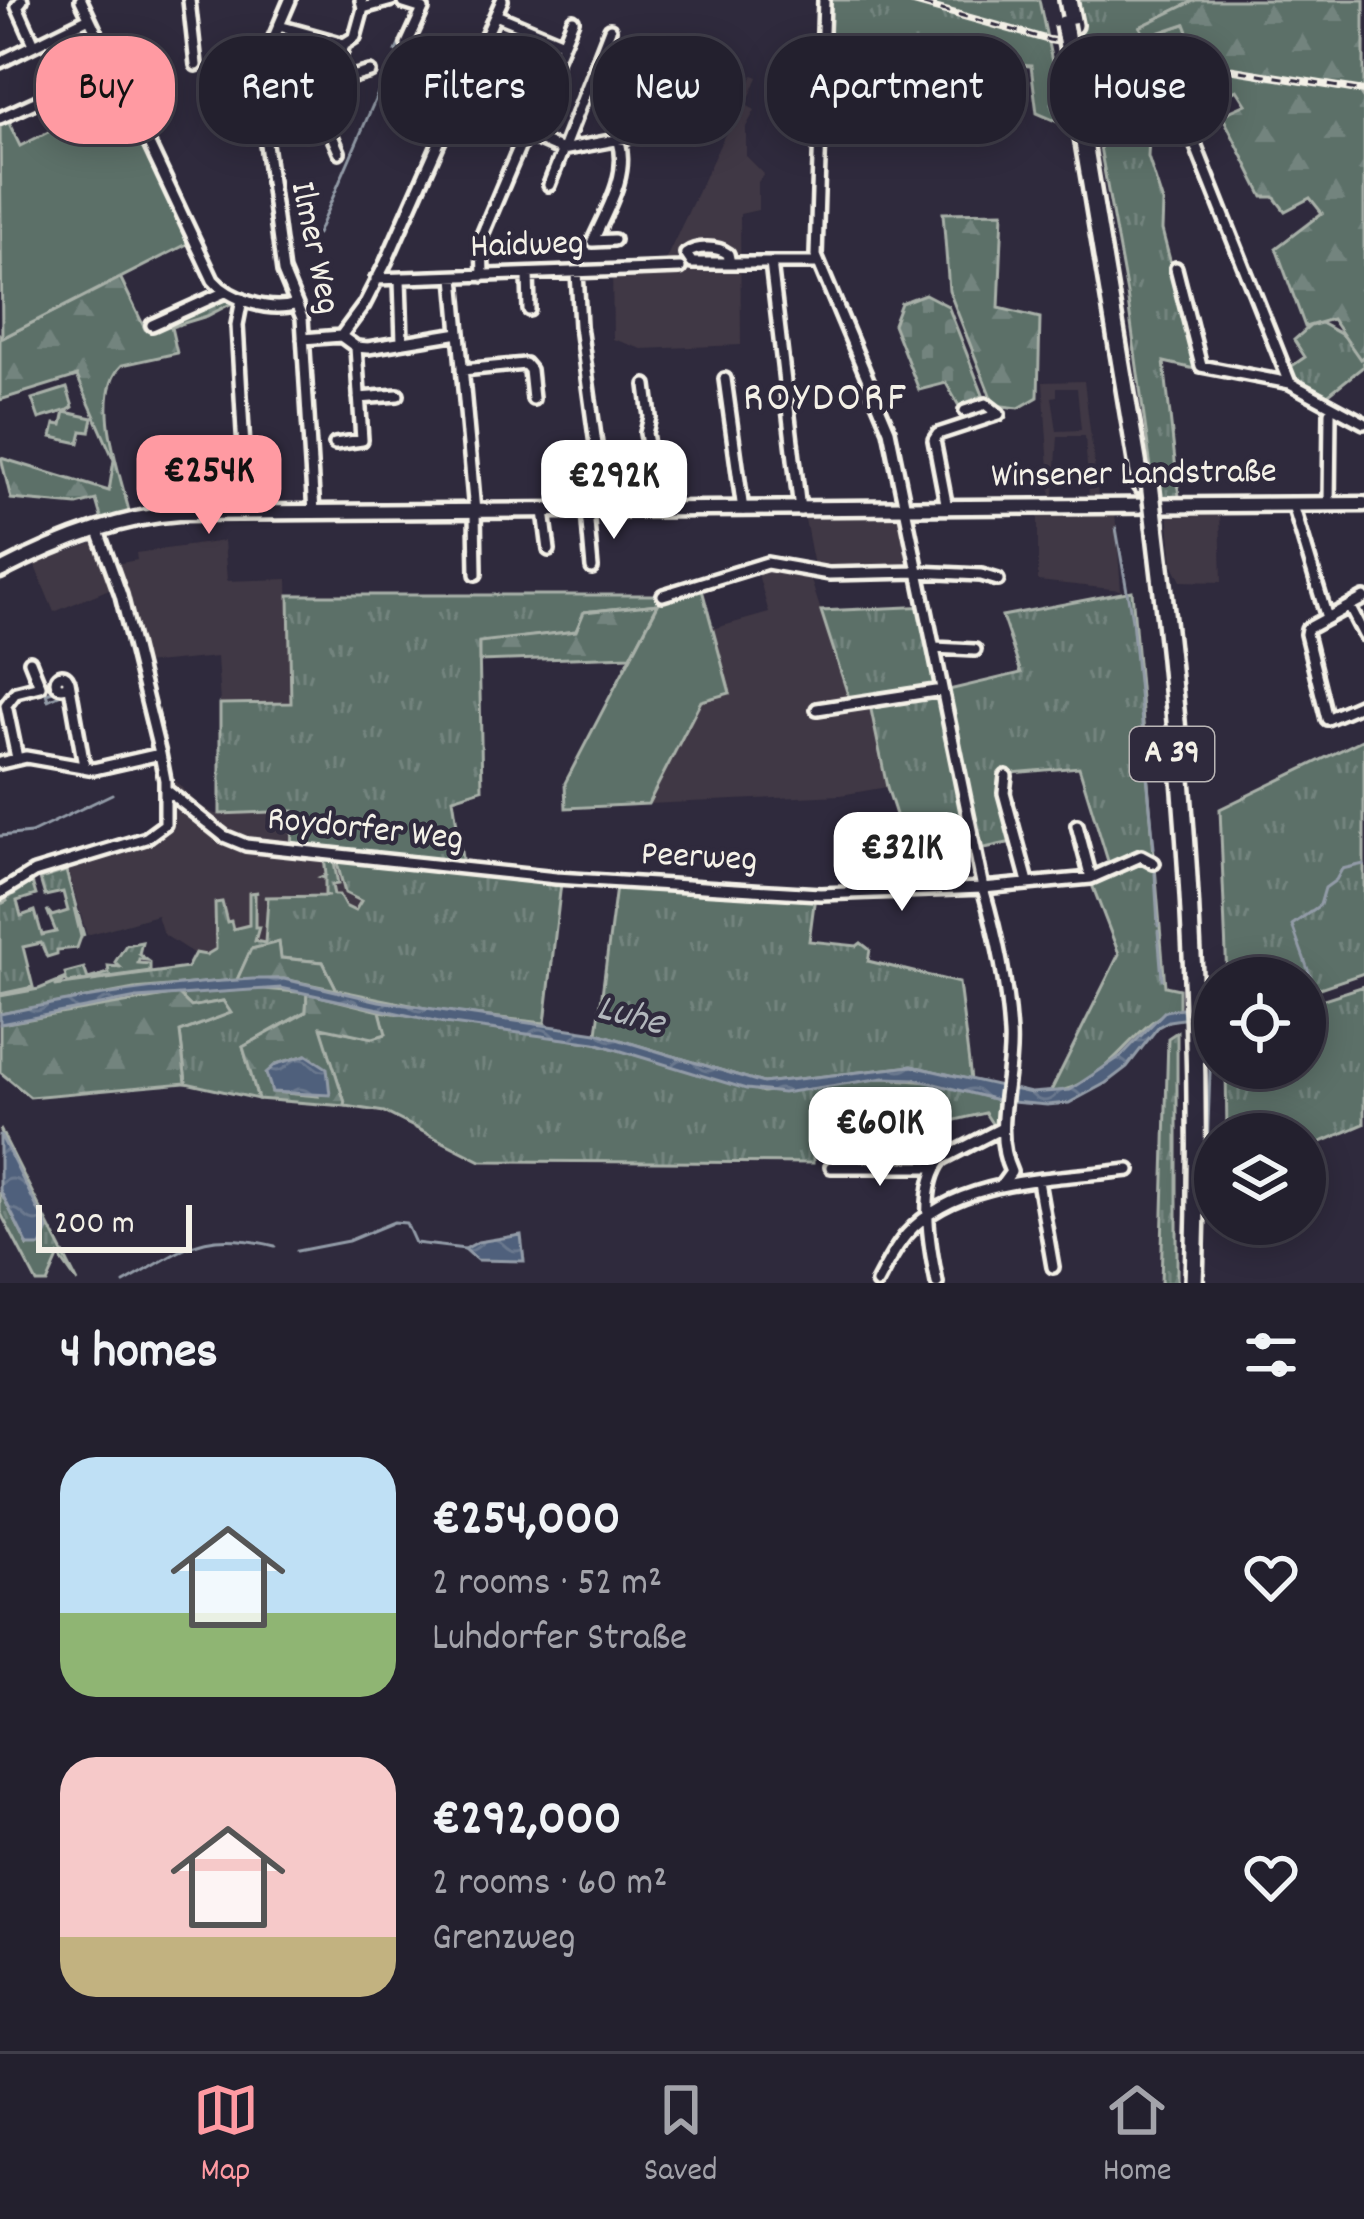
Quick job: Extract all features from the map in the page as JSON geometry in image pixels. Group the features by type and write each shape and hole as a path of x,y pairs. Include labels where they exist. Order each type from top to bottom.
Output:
{"highway":[{"name":"A 39","path":"1064,0 1145,484 1182,767 1192,1042 1190,1283"}],"main road":[{"name":"Winsener Landstraße","path":"0,571 44,550 157,515 1364,504"}],"street":[{"path":"22,0 16,6 34,44"},
{"path":"81,0 97,36"},
{"path":"189,0 196,65"},
{"name":"Ilmer Weg","path":"290,0 263,63 259,91 283,272 304,339 314,512"},
{"path":"341,336 364,305 502,0"},
{"path":"824,0 818,263 879,400 905,508 983,888 1003,960 1010,1033 1003,1150 1011,1172 1034,1182"},
{"path":"355,36 362,4 399,1 425,5 411,36"},
{"path":"496,15 546,36"},
{"path":"0,62 89,18"},
{"path":"566,36 574,20"},
{"path":"279,26 315,36"},
{"path":"549,185 610,28"},
{"path":"357,76 370,72"},
{"path":"0,118 36,102"},
{"path":"148,144 206,267 225,292 279,308 296,304"},
{"path":"336,144 339,152"},
{"path":"483,276 482,235 521,144"},
{"path":"548,144 562,150 600,144"},
{"path":"614,240 593,241 621,174 620,144"},
{"path":"1195,144 1290,383"},
{"path":"730,263 818,263"},
{"path":"771,263 800,510"},
{"name":"Haidweg","path":"376,279 680,268"},
{"path":"1176,268 1201,366 1290,383 1364,423"},
{"path":"578,272 580,326 605,511"},
{"path":"527,274 529,310"},
{"path":"454,277 476,512 476,574"},
{"path":"400,278 402,342"},
{"path":"152,325 225,292"},
{"path":"242,299 237,325 244,449"},
{"path":"304,339 341,336 356,347 459,333"},
{"path":"335,445 362,440 356,347"},
{"path":"462,370 524,364 530,370 533,399"},
{"path":"725,380 743,510"},
{"path":"646,386 650,417 646,433 659,511"},
{"path":"359,398 398,395"},
{"path":"947,508 934,440 938,434 999,414 986,404 965,410"},
{"path":"1329,505 1330,412"},
{"path":"1293,505 1327,617"},
{"path":"544,511 549,550"},
{"path":"587,511 592,568"},
{"path":"0,893 27,874 152,836 165,824 160,754 121,595 98,531"},
{"path":"663,595 767,563 829,574 918,572 998,580"},
{"path":"1364,598 1306,634 1327,718 1364,703"},
{"path":"1349,606 1364,634"},
{"path":"934,648 975,650"},
{"path":"17,758 6,705 16,692 40,686 30,661"},
{"path":"69,681 84,766"},
{"path":"817,709 942,690"},
{"path":"0,763 17,758 94,770 160,754"},
{"path":"1006,776 1004,793 1028,882"},
{"name":"Roydorfer Weg","path":"165,789 226,838 246,845 556,878"},
{"path":"1077,825 1091,878"},
{"name":"Peerweg","path":"556,878 820,894 983,888 1091,878 1142,856 1154,863"},
{"path":"937,1283 928,1215 935,1167 1002,1128"},
{"path":"831,1167 935,1167"},
{"path":"877,1283 905,1235 928,1215 1004,1183 1129,1170"},
{"path":"1004,1183 1011,1172"},
{"path":"1034,1182 1053,1267"}],"shaded area":[{"path":"753,75 758,77 746,105 755,110 746,127 746,156 764,174 758,182 758,210 740,214 741,345 642,349 613,339 612,267 664,263 720,144 743,144 743,96"},
{"path":"1084,381 1100,512 1115,513 1121,590 1038,581 1038,514 1052,511 1043,382","holes":["1057,388 1077,388 1081,430 1057,431 1052,397 1057,396","1058,436 1085,436 1089,496 1060,500 1054,495"]},
{"path":"1168,510 1220,510 1222,582 1181,581 1173,565"},
{"path":"804,514 900,514 912,569 837,571 814,566"},
{"path":"224,541 227,581 288,579 291,703 220,703 217,657 143,664 116,564 137,560 136,553"},
{"path":"93,543 114,587 54,612 34,564"},
{"path":"756,567 807,568 850,701 869,700 887,787 841,795 648,804 701,701 730,692 712,629 769,613"},
{"path":"175,781 215,814 293,811 291,852 389,865 357,931 202,959 163,934 157,915 87,935 66,865 152,840 164,831 167,796"}],"green space":[{"path":"831,0 1039,0 1050,52 1050,119 1037,113 1031,66 1026,66 1026,36 830,36"},
{"path":"1073,0 1196,0 1140,27 1147,36 1080,36"},
{"path":"1196,0 1364,0 1364,94 1360,94 1364,100 1364,356 1360,359 1332,319 1305,327 1276,248 1322,213 1310,198 1285,211 1274,197 1263,197 1229,129 1229,112 1246,104 1237,90 1229,93 1229,36 1190,36 1185,24 1145,36 1140,27"},
{"path":"1185,24 1190,36 1147,36"},
{"path":"280,29 304,36 277,36"},
{"path":"6,117 20,146 36,138 36,144 146,144 191,242 2,338 0,120"},
{"path":"1099,144 1149,144 1148,157 1163,203 1162,230 1199,370 1164,362 1179,497 1155,497 1127,294"},
{"path":"1003,212 999,308 1040,318 1038,397 1019,408 994,405 949,291 943,213"},
{"path":"120,277 145,329 222,297 236,301 171,327 177,353 122,365 113,379 108,416 130,515 103,524 96,500 77,505 11,499 1,458 109,491 114,460 77,376 0,400 0,335 3,338"},
{"path":"925,294 948,306 983,395 959,406 946,383 919,390 893,324 901,303"},
{"path":"1321,323 1355,345 1364,366 1324,398 1293,379 1289,368 1305,357 1294,340"},
{"path":"67,388 73,407 65,412 93,418 90,432 82,431 79,443 52,437 65,411 39,419 32,399"},
{"path":"701,586 730,693 701,701 648,804 566,808 565,783 663,595"},
{"path":"1132,591 1165,986 1179,989 1179,1009 1149,1024 1091,1078 1050,1093 1119,954 1091,882 1112,874 1079,767 999,774 1012,842 912,864 887,787 869,700 850,701 821,611 930,606 949,690 1021,673 1002,616"},
{"path":"289,595 663,595 658,604 585,612 576,631 479,643 482,789 453,798 463,865 291,849 293,811 220,814 220,704 291,703"},
{"path":"658,604 631,656 479,661 479,642 576,631 584,612"},
{"path":"1364,739 1364,973 1326,986 1326,957 1226,957 1220,809"},
{"path":"324,856 334,863 338,884 332,885 334,895 355,911 361,901 345,893 337,863 345,858 561,883 545,1023 445,1012 337,990 323,962 281,958 279,943 251,949 237,980 134,989 0,1014 0,996 39,989 84,968 88,979 109,973 108,966 120,967 115,962 126,945 142,942 139,954 147,960 138,963 150,964 150,971 68,983 66,980 55,986 187,968 195,953 206,955 216,949 215,903 222,902 233,929 249,925 249,893 258,892 255,941 265,943 268,898 264,897 329,896 321,877 326,875"},
{"path":"66,871 84,936 74,908 81,937 77,948 57,950 47,957 41,943 23,947 33,987 0,994 0,898 7,901 5,893 10,897 32,882 36,895 17,901 21,916 35,911 42,935 56,932 47,910 52,916 68,911 63,892 45,896 40,879"},
{"path":"616,887 815,896 809,941 861,943 870,950 868,961 959,983 971,1080 912,1066 763,1083 597,1033"},
{"path":"279,942 281,958 323,962 337,990 284,979 237,980 251,949"},
{"path":"1364,986 1364,1124 1326,1140 1326,1113 1227,1113 1226,1089 1326,1089 1326,998"},
{"path":"253,988 307,993 306,1011 243,1047 258,1099 186,1083 180,1032 230,1013 223,1001 191,1007 178,994"},
{"path":"307,993 380,1011 386,1034 373,1038 321,1027 346,1106 258,1099 243,1047 306,1012","holes":["306,1055 318,1096 272,1092 276,1064"]},
{"path":"178,994 191,1007 223,1001 231,1013 180,1032 186,1083 30,1097 0,1072 0,1024"},
{"path":"380,1011 595,1043 763,1092 884,1078 938,1083 1001,1101 998,1122 993,1125 985,1113 943,1123 869,1124 872,1106 855,1109 854,1125 813,1128 813,1163 481,1161 384,1112 346,1106 320,1026 373,1038 385,1034"},
{"path":"1177,1032 1177,1283 1161,1283 1168,1038"},
{"path":"0,1129 78,1283 59,1256 47,1283 37,1283 0,1212 0,1190 28,1246 48,1229"}],"water":[{"path":"284,979 379,1001 597,1033 763,1083 912,1066 1031,1093 1070,1090 1121,1056 1165,1011 1194,1006 1194,1017 1158,1027 1127,1067 1106,1083 1069,1103 1047,1105 1001,1101 915,1079 884,1078 783,1093 746,1089 595,1043 444,1023 281,988 137,998 0,1024 0,1014 158,988"},
{"path":"307,1055 327,1068 330,1095 272,1092 266,1073 276,1064"},
{"path":"0,1134 48,1229 41,1246 28,1246 0,1190"},
{"path":"521,1235 524,1261 477,1260 465,1249 478,1242"}],"waterway":[{"path":"403,36 414,13"},
{"path":"317,234 381,86"},
{"path":"1116,528 1132,620 1154,848"},
{"path":"57,690 59,695 48,700 46,693 57,690"},
{"path":"0,836 31,833 112,794"},
{"path":"1303,957 1292,925 1320,905 1325,888 1342,869 1364,864"},
{"path":"1155,873 1158,926"},
{"path":"1158,931 1162,979"},
{"path":"1202,1283 1209,1089"},
{"path":"297,1251 348,1241 394,1222 406,1223 415,1243 465,1249"},
{"path":"124,1283 180,1251 211,1241 275,1246"}],"railway":[{"path":"906,0 1049,40 1364,91"}],"district":[{"name":"ROYDORF","path":"826,401"}],"water label":[{"name":"Luhe","path":"630,1018"}]}
